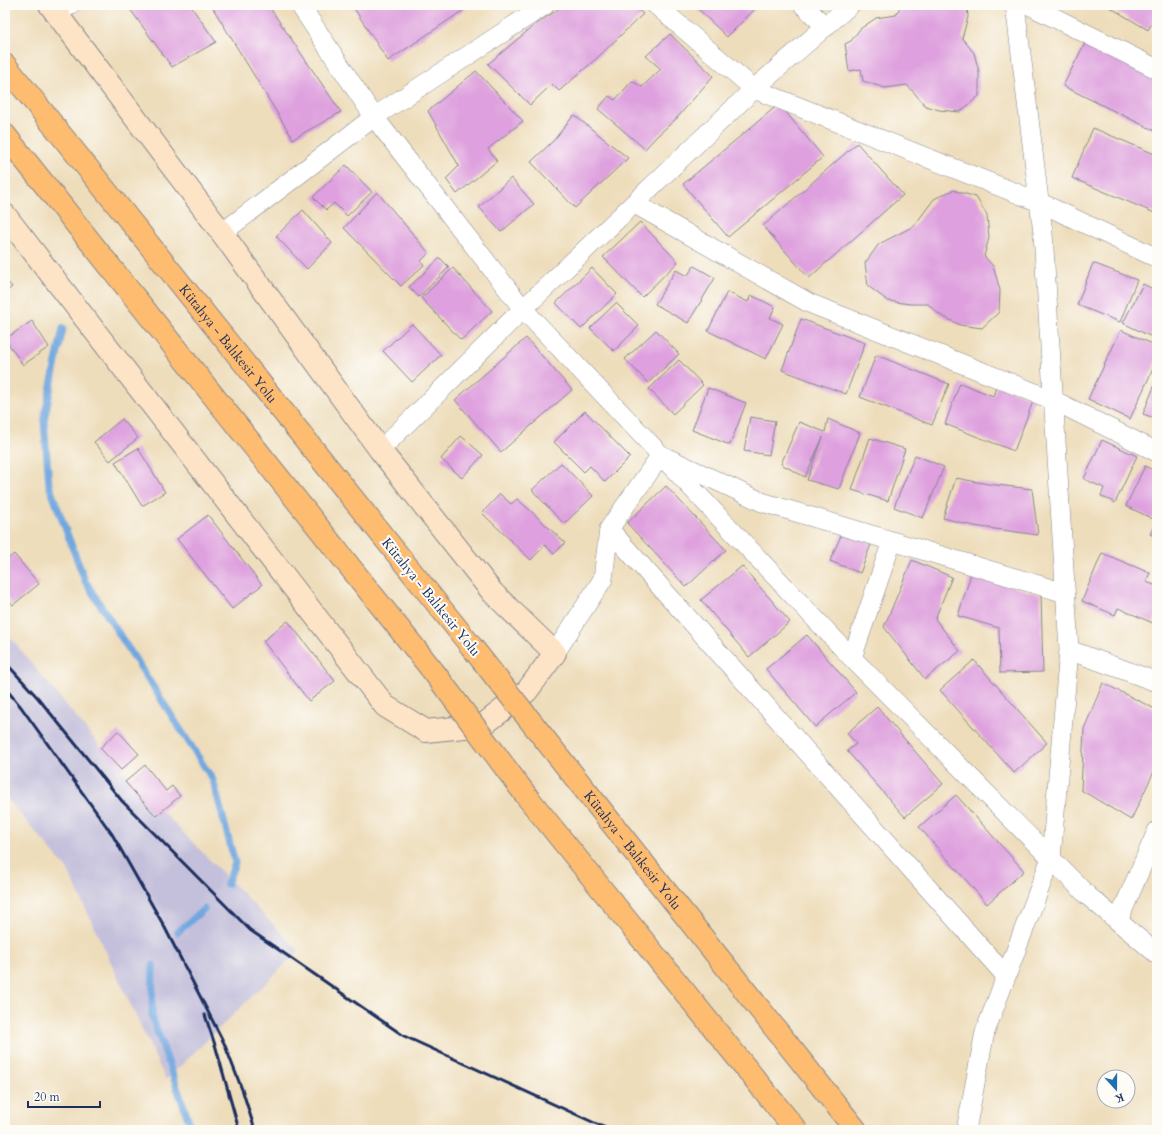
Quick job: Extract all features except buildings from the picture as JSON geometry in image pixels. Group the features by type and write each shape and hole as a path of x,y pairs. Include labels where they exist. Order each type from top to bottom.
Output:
{"highway":[{"name":"Kütahya - Balıkesir Yolu","path":"5,65 471,646 856,1130"},
{"path":"5,135 433,672 528,798 796,1130"}],"main road":[{"path":"5,216 385,706 426,732 483,725 527,690 555,653 493,593 380,450 59,8"}],"street":[{"path":"300,5 374,117 523,309 852,658 1087,895 1157,954"},
{"path":"222,233 374,117 545,5"},
{"path":"656,5 754,89 1039,202 1157,258"},
{"path":"803,5 826,27"},
{"path":"380,450 523,309 635,204 754,89 850,5"},
{"path":"966,1130 985,1032 1050,858 1069,650 1043,232 1015,5"},
{"path":"1029,5 1157,69"},
{"path":"635,204 809,303 1053,400 1157,452"},
{"path":"555,653 603,579 609,529 661,456"},
{"path":"661,456 762,502 1065,592"},
{"path":"609,529 1006,976"},
{"path":"852,658 892,541"},
{"path":"1069,650 1157,682"},
{"path":"1118,921 1157,831"}],"shaded area":[{"path":"5,631 109,757 299,951 166,1080 67,869 5,796"}],"waterway":[{"path":"63,328 44,420 49,485 85,581 213,780 235,863 227,884"},
{"path":"178,932 204,909"},
{"path":"153,965 152,1016 192,1130"}],"railway":[{"path":"5,662 38,698 122,801 250,930 404,1036 610,1130"},
{"path":"5,688 21,707 112,834 164,926 224,1043 243,1092 255,1130"},
{"path":"205,1015 239,1130"}]}
